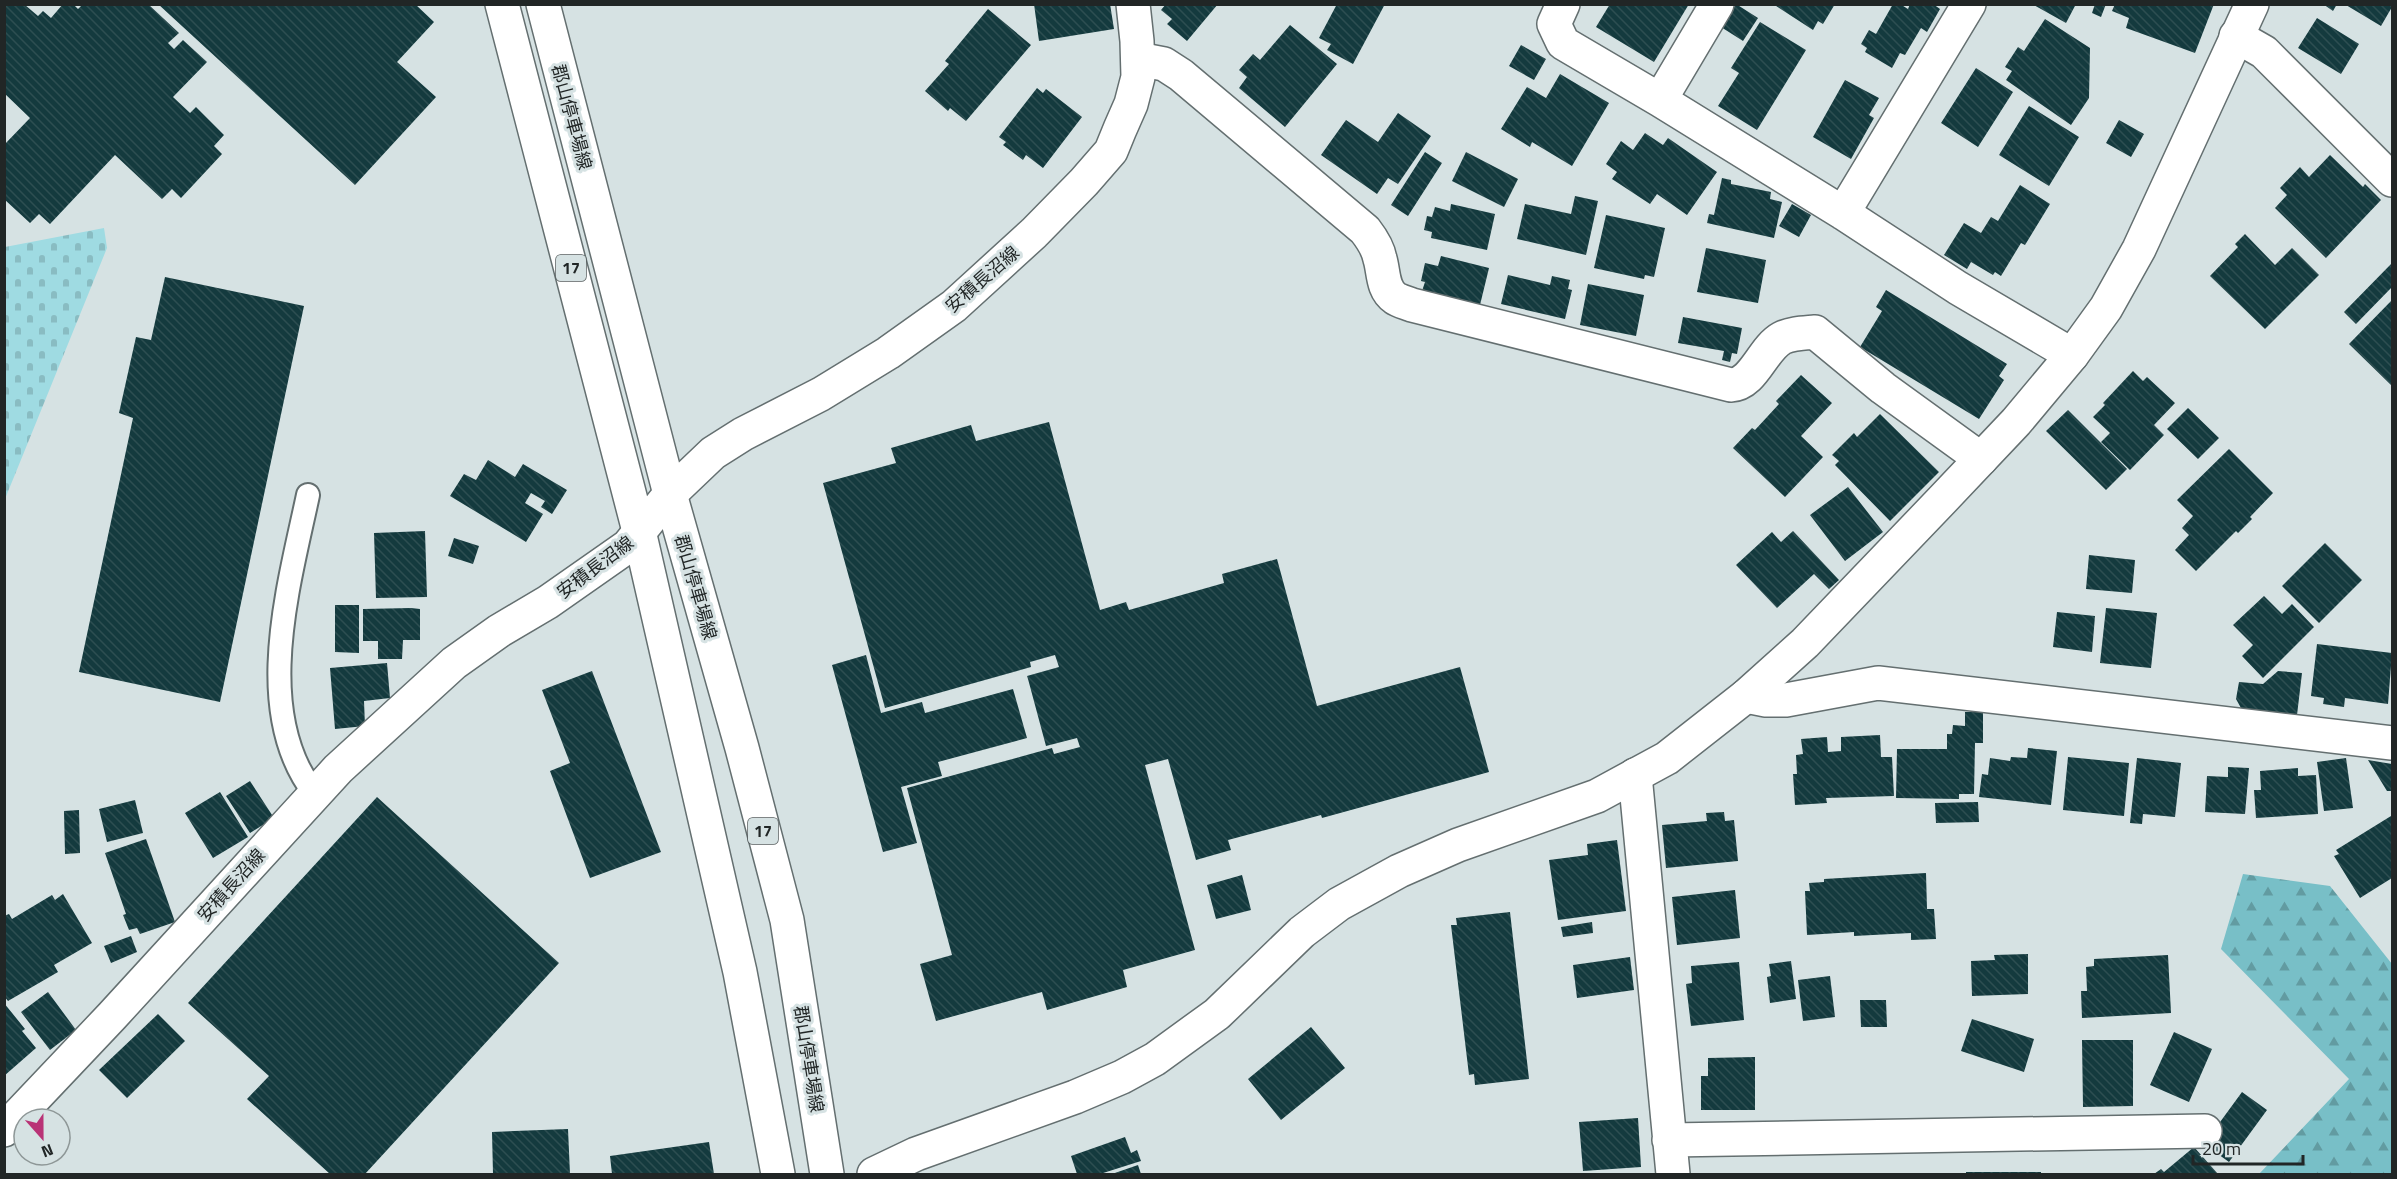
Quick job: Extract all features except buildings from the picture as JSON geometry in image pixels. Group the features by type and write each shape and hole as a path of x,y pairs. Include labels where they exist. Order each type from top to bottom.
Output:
{"street":[{"name":"17","path":"502,4 639,531 740,972 778,1174"},
{"name":"郡山停車場線","path":"543,4 670,494 739,736 787,920 827,1174"},
{"name":"安積長沼線","path":"4,1130 112,1016 338,769 454,663 499,631 548,602 628,546 670,494 712,453 743,434 821,394 898,346 954,306 1034,233 1111,151 1131,104 1138,77 1133,4"},
{"path":"1563,4 1554,24 1563,43 1843,213 1958,288 2072,355"},
{"path":"1660,100 1717,4"},
{"path":"1843,213 1969,4"},
{"path":"874,1174 916,1154 1075,1097 1122,1077 1155,1059 1217,1014 1302,932 1366,888 1458,845 1597,796 1683,747 1746,696 1805,643 1981,459 2072,355 2106,308 2139,249 2252,4"},
{"path":"2236,36 2264,52 2392,180"},
{"path":"1138,59 1164,64 1180,75 1365,230 1380,257 1383,279 1388,291 1395,298 1412,305 1731,385 1740,384 1745,380 1769,348 1780,339 1791,334 1815,332 1883,388 1981,459"},
{"path":"1746,696 1766,700 1786,700 1878,683 2392,743"},
{"path":"1635,775 1673,1174"},
{"path":"1669,1140 2205,1131"}],"lane":[{"path":"308,495 280,638 282,712 299,771 315,794"}],"green space":[{"path":"104,228 107,248 5,499 5,247"},
{"path":"2243,874 2330,886 2392,964 2392,1174 2259,1174 2349,1079 2221,949"}]}
